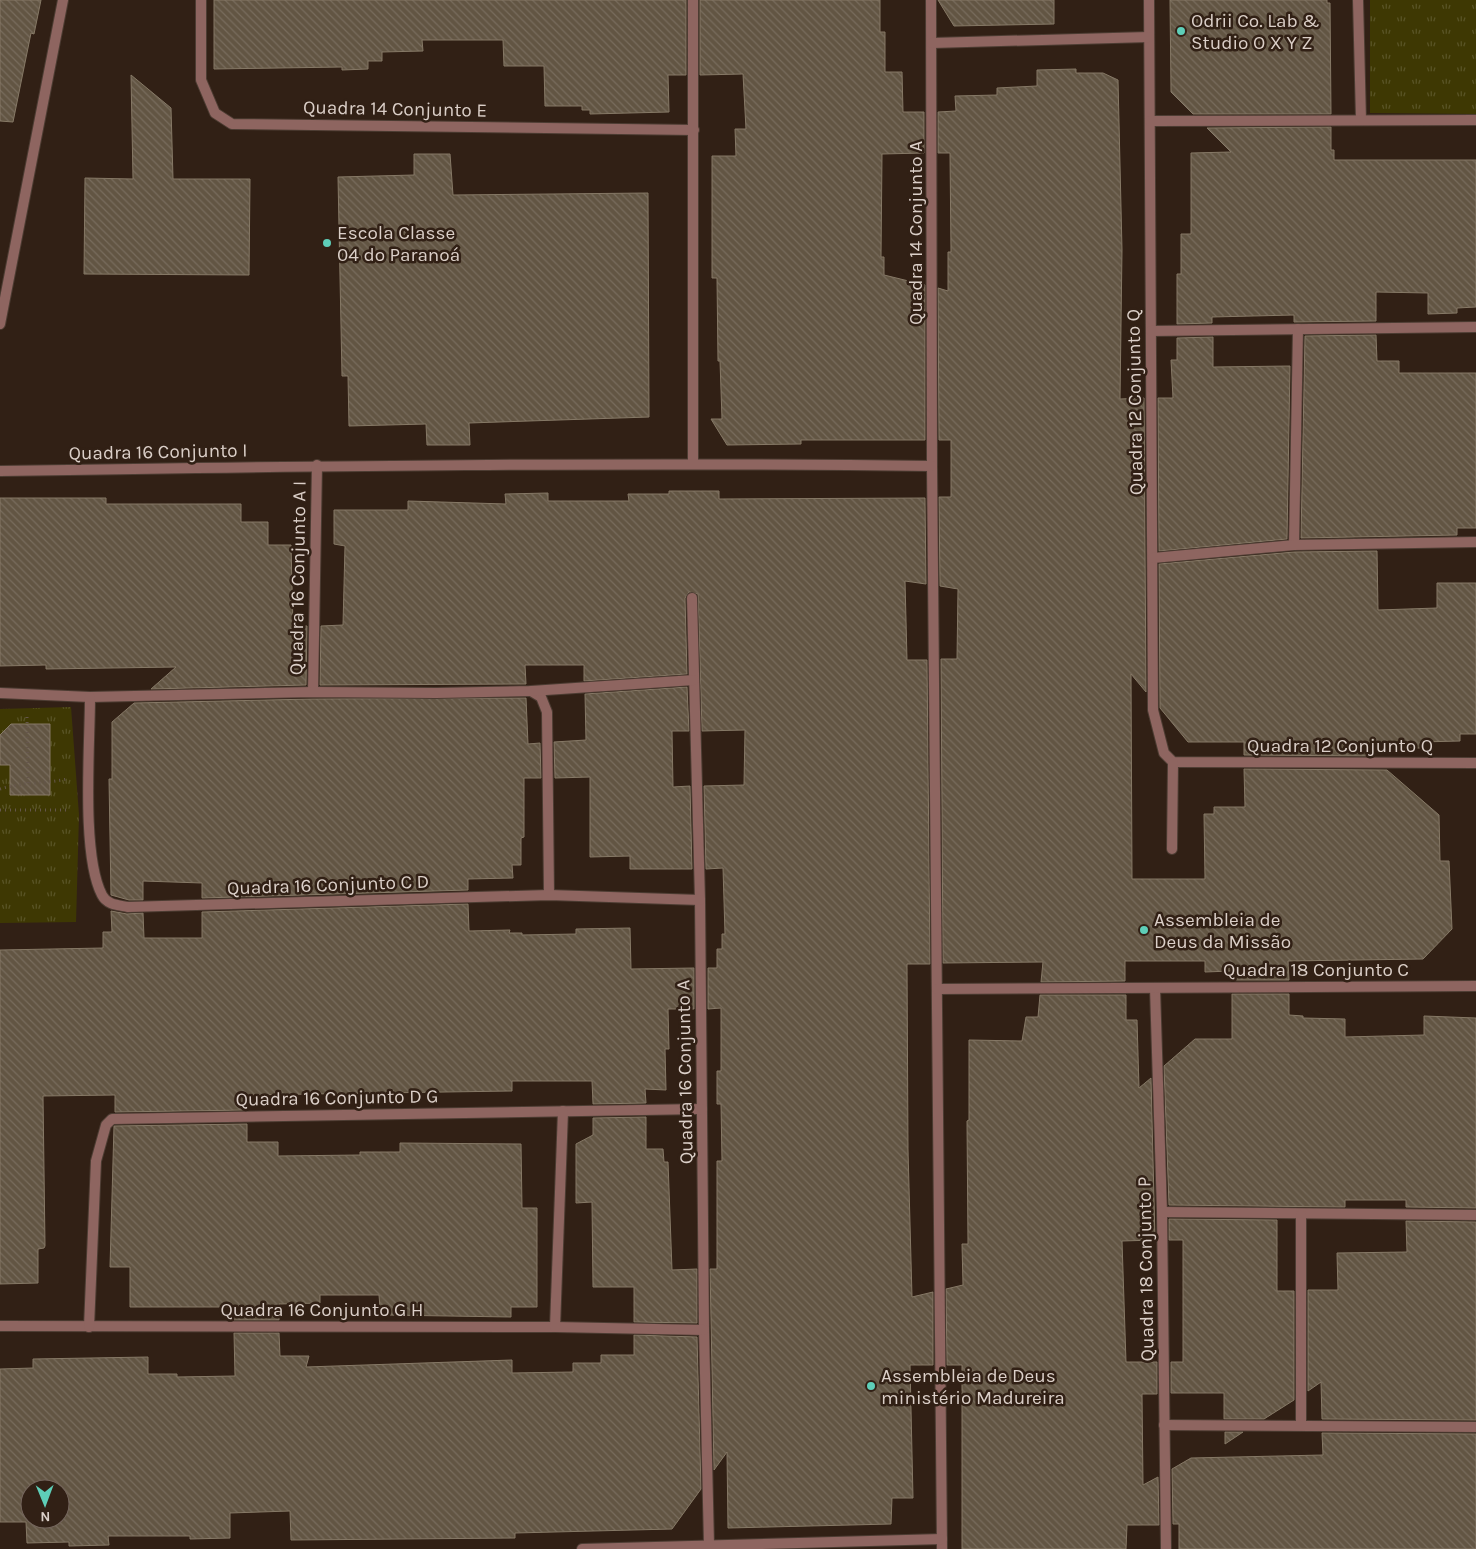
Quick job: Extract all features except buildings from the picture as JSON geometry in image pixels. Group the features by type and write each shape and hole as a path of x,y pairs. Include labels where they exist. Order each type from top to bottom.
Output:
{"street":[{"path":"0,324 63,0"},
{"name":"Quadra 14 Conjunto E","path":"201,0 202,80 215,113 232,124 694,130"},
{"path":"693,0 693,463"},
{"name":"Quadra 14 Conjunto A","path":"931,0 932,466 942,1544"},
{"name":"Quadra 12 Conjunto Q","path":"1149,0 1153,710 1164,753 1173,762 1476,763"},
{"path":"1358,0 1361,120"},
{"path":"932,43 1149,37"},
{"path":"1150,121 1476,120"},
{"path":"1151,331 1476,327"},
{"path":"1294,545 1298,329"},
{"name":"Quadra 16 Conjunto I","path":"0,471 316,465 693,463 932,466"},
{"name":"Quadra 16 Conjunto A I","path":"313,692 316,465"},
{"path":"1153,558 1294,545 1476,542"},
{"name":"Quadra 16 Conjunto A","path":"692,598 700,900 704,1330 709,1545"},
{"path":"0,694 90,697 313,692 436,693 531,691 694,680"},
{"path":"531,691 540,697 547,712 550,895"},
{"path":"90,697 90,810"},
{"path":"1172,849 1173,762"},
{"name":"Quadra 16 Conjunto C D","path":"90,810 91,854 102,894 109,903 128,907 550,895 700,900"},
{"name":"Quadra 18 Conjunto C","path":"937,989 1476,986"},
{"name":"Quadra 18 Conjunto P","path":"1155,988 1162,1212 1166,1549"},
{"name":"Quadra 16 Conjunto D G","path":"89,1327 96,1162 106,1125 112,1119 702,1109"},
{"path":"555,1327 563,1111"},
{"path":"1162,1212 1301,1215 1476,1215"},
{"path":"1301,1215 1301,1425"},
{"name":"Quadra 16 Conjunto G H","path":"0,1326 555,1327 704,1330"},
{"path":"1164,1424 1476,1427"},
{"path":"582,1549 709,1545 942,1544"}],"path":[{"path":"27,694 28,784"},
{"path":"0,789 16,784 47,783 90,775"},
{"path":"0,810 90,810"}],"green space":[{"path":"1370,0 1476,0 1476,114 1370,113"},
{"path":"71,707 79,815 76,922 0,923 0,709"}],"place":[{"name":"Odrii Co. Lab & Studio O X Y Z","path":"1181,31"},
{"name":"Escola Classe 04 do Paranoá","path":"327,243"},
{"name":"Assembleia de Deus da Missão","path":"1144,930"},
{"name":"Assembleia de Deus ministério Madureira","path":"871,1386"}]}
